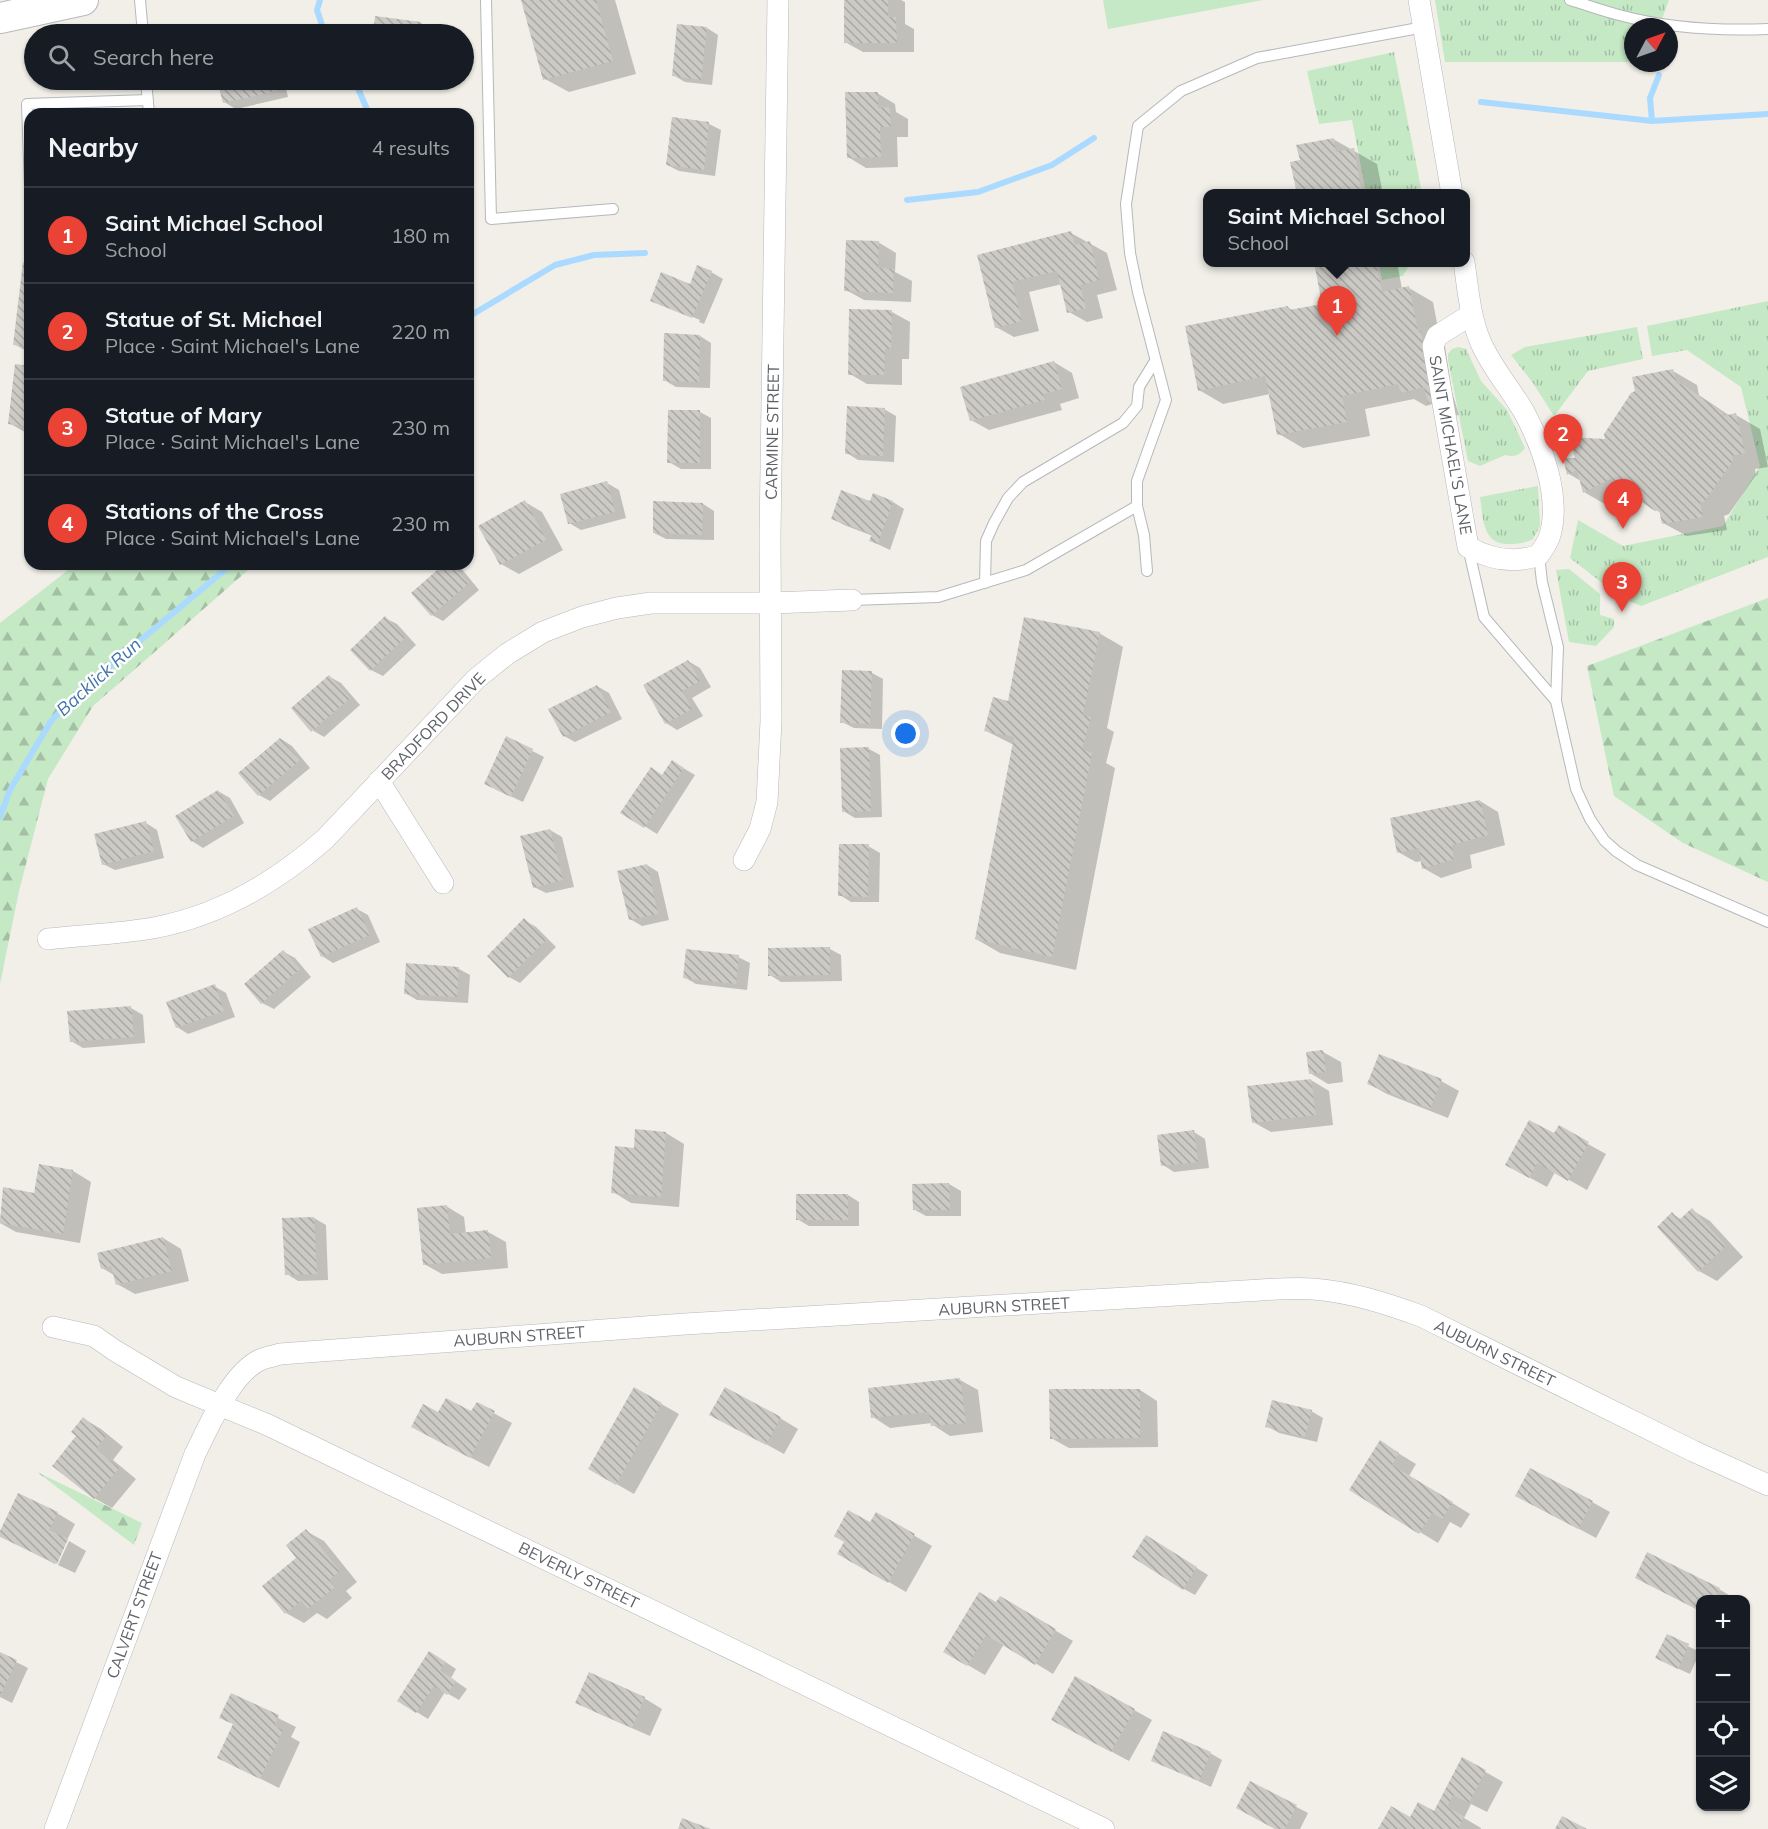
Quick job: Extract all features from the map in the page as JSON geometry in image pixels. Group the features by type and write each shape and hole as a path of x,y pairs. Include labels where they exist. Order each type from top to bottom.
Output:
{"main road":[{"path":"0,18 83,0"}],"street":[{"name":"CARMINE STREET","path":"744,860 760,829 767,802 771,721 770,536 778,0"},
{"path":"1419,0 1451,189"},
{"path":"1465,267 1472,314 1480,340 1491,363 1524,412 1544,460 1553,510 1550,536 1539,555"},
{"name":"SAINT MICHAEL'S LANE","path":"1472,314 1437,336 1433,346 1468,547 1503,560 1529,559 1539,555"},
{"name":"BRADFORD DRIVE","path":"48,939 152,928 191,918 230,904 268,883 325,839 476,679 507,654 543,632 582,617 651,603 852,600"},
{"path":"379,781 443,884"},
{"name":"AUBURN STREET","path":"219,1404 247,1368 261,1359 280,1354 685,1324 1312,1289 1384,1302 1421,1316 1693,1451 1768,1485"},
{"name":"BEVERLY STREET","path":"53,1327 94,1336 176,1387 268,1425 1104,1829"},
{"name":"CALVERT STREET","path":"55,1829 167,1524 195,1454 219,1404"}],"lane":[{"path":"140,0 142,24"},
{"path":"486,0 491,219 613,209"},
{"path":"1570,0 1620,16 1690,27 1729,30 1768,29"},
{"path":"1146,571 1144,535 1137,506 1137,481 1166,400 1130,253 1126,204 1138,126 1181,91 1257,58 1424,27"},
{"path":"148,90 149,108"},
{"path":"27,108 27,104 148,100"},
{"path":"985,583 987,541 1008,498 1023,482 1124,423 1137,406 1139,387 1155,361"},
{"path":"852,600 938,597 1026,570 1137,506"},
{"path":"1468,547 1484,617 1556,700"},
{"path":"1539,555 1542,582 1558,647 1556,700 1579,796 1590,819 1604,840 1637,865 1768,922"}],"green space":[{"path":"1103,0 1263,0 1108,29"},
{"path":"1435,0 1669,0 1662,18 1624,18 1624,62 1445,62"},
{"path":"1394,52 1421,189 1365,189 1352,120 1319,124 1307,71"},
{"path":"1380,267 1408,267 1403,276 1382,280"},
{"path":"1768,301 1768,557 1641,606 1629,601 1627,588 1610,589 1570,558 1578,520 1623,546 1723,526 1760,466 1741,387 1687,350 1652,356 1647,326"},
{"path":"1637,327 1643,359 1588,371 1554,416 1533,383 1511,355 1525,347"},
{"path":"1458,347 1466,349 1481,381 1507,410 1525,448 1518,454 1505,455 1480,466 1468,461 1448,360 1448,354 1452,349"},
{"path":"1538,486 1540,526 1533,539 1512,544 1494,540 1489,535 1483,521 1480,497"},
{"path":"1569,569 1600,594 1600,615 1614,619 1614,627 1596,646 1569,642 1556,570"},
{"path":"68,570 248,570 93,706 48,779 19,891 0,984 0,623"},
{"path":"1768,598 1768,882 1683,843 1614,796 1587,666"},
{"path":"37,1472 142,1523 134,1545"}],"building":[{"path":"521,0 596,0 613,61 543,80"},
{"path":"844,0 888,0 888,17 896,17 897,43 844,43"},
{"path":"375,16 421,22 421,24 374,24"},
{"path":"677,24 707,27 701,80 672,76"},
{"path":"220,90 277,91 223,103"},
{"path":"845,92 878,92 878,108 890,107 891,127 880,127 881,157 847,158"},
{"path":"672,117 709,122 704,170 666,165"},
{"path":"1334,138 1336,152 1354,148 1361,189 1296,189 1290,162 1300,160 1296,145"},
{"path":"1071,231 1075,245 1090,241 1099,280 1080,285 1086,308 1067,313 1057,271 1012,282 1022,321 995,328 977,255"},
{"path":"846,240 879,241 878,268 894,269 893,293 844,291"},
{"path":"23,262 24,346 13,345"},
{"path":"697,265 712,271 692,318 650,301 661,272 690,284"},
{"path":"1315,267 1377,267 1382,292 1409,286 1418,332 1421,331 1428,377 1435,402 1428,403 1424,387 1401,393 1398,384 1342,396 1347,422 1277,435 1265,376 1198,391 1185,326 1288,306 1289,310 1322,304"},
{"path":"849,309 892,310 891,349 885,349 884,375 848,375"},
{"path":"664,333 700,335 699,382 663,381"},
{"path":"1054,361 1062,389 1043,394 1045,400 970,421 960,387"},
{"path":"15,364 24,365 24,426 8,424"},
{"path":"1673,369 1677,384 1682,384 1722,412 1723,416 1736,413 1745,453 1732,456 1733,461 1705,501 1700,503 1703,517 1662,524 1659,510 1655,511 1614,484 1612,478 1583,493 1577,470 1567,475 1563,458 1575,458 1570,437 1605,439 1604,434 1631,393 1635,391 1632,377"},
{"path":"847,406 885,408 883,456 845,454"},
{"path":"668,410 700,410 700,463 667,463"},
{"path":"607,481 615,512 568,524 560,494"},
{"path":"841,490 870,501 873,493 893,501 878,544 869,541 872,534 831,519"},
{"path":"525,500 546,540 500,565 478,526"},
{"path":"653,501 703,503 702,535 653,533"},
{"path":"437,570 457,570 469,583 431,616 411,593"},
{"path":"385,616 405,638 370,671 350,650"},
{"path":"1024,617 1100,632 1083,715 1091,717 1082,749 1092,753 1052,957 975,939 1014,737 984,731 993,697 1008,701"},
{"path":"688,660 700,681 682,691 692,709 665,724 643,685"},
{"path":"842,670 872,671 870,724 840,723"},
{"path":"329,675 350,698 311,732 291,708"},
{"path":"597,685 611,712 563,737 548,709"},
{"path":"506,736 533,749 511,797 484,784"},
{"path":"280,738 300,760 258,796 238,773"},
{"path":"869,747 871,811 842,812 840,748"},
{"path":"672,760 684,768 644,828 620,813 651,767 662,775"},
{"path":"218,790 234,816 191,842 175,816"},
{"path":"1480,800 1488,835 1452,845 1454,859 1422,869 1419,848 1397,853 1390,818"},
{"path":"146,821 154,851 102,865 94,834"},
{"path":"550,829 563,880 533,888 520,836"},
{"path":"839,844 869,844 868,897 838,896"},
{"path":"647,864 658,914 629,920 617,871"},
{"path":"357,907 370,935 321,957 308,929"},
{"path":"524,918 546,940 508,978 487,956"},
{"path":"830,947 830,975 768,976 768,948"},
{"path":"686,949 739,955 736,984 683,978"},
{"path":"283,950 300,969 261,1004 244,984"},
{"path":"406,963 459,967 457,997 404,994"},
{"path":"215,984 224,1011 176,1028 166,1002"},
{"path":"131,1006 134,1037 70,1042 67,1011"},
{"path":"1323,1050 1326,1072 1309,1074 1306,1052"},
{"path":"1379,1054 1442,1079 1430,1109 1367,1084"},
{"path":"1311,1079 1316,1115 1252,1123 1247,1086"},
{"path":"1529,1120 1554,1133 1559,1125 1589,1142 1568,1181 1537,1163 1529,1178 1505,1165"},
{"path":"635,1129 666,1132 661,1197 611,1193 615,1146 634,1148"},
{"path":"1194,1130 1198,1162 1161,1166 1157,1135"},
{"path":"39,1164 73,1170 63,1234 0,1223 3,1187 34,1193"},
{"path":"949,1183 950,1210 913,1210 912,1184"},
{"path":"796,1194 848,1194 848,1220 796,1220"},
{"path":"447,1205 450,1234 488,1230 491,1258 423,1265 417,1208"},
{"path":"1692,1208 1726,1246 1698,1272 1657,1227 1672,1212 1679,1220"},
{"path":"314,1217 317,1274 285,1275 282,1218"},
{"path":"163,1237 172,1271 116,1285 111,1266 101,1269 97,1253"},
{"path":"960,1378 966,1423 931,1426 929,1412 871,1418 868,1388"},
{"path":"634,1387 662,1403 616,1485 588,1469"},
{"path":"725,1387 781,1417 766,1445 709,1415"},
{"path":"1049,1389 1140,1389 1140,1438 1050,1439"},
{"path":"446,1398 471,1411 477,1402 495,1411 470,1458 411,1427 423,1404 438,1412"},
{"path":"1272,1400 1312,1410 1305,1437 1265,1427"},
{"path":"83,1417 106,1436 96,1449 119,1468 94,1499 52,1466 76,1436 71,1432"},
{"path":"1380,1440 1399,1453 1392,1465 1453,1502 1442,1519 1432,1513 1419,1534 1349,1490"},
{"path":"1530,1468 1593,1501 1578,1529 1515,1496"},
{"path":"18,1493 58,1512 49,1530 68,1539 57,1564 0,1537 0,1531"},
{"path":"848,1510 870,1522 876,1512 915,1534 888,1583 837,1554 844,1542 834,1536"},
{"path":"306,1529 340,1571 329,1580 335,1587 308,1609 301,1601 285,1614 262,1586 296,1558 286,1545"},
{"path":"1146,1535 1197,1567 1183,1590 1132,1557"},
{"path":"1647,1552 1720,1588 1716,1595 1696,1595 1696,1609 1635,1578"},
{"path":"979,1592 996,1602 1000,1596 1056,1629 1035,1665 986,1635 967,1666 943,1652"},
{"path":"1667,1634 1689,1644 1678,1669 1655,1658"},
{"path":"429,1651 446,1662 440,1670 456,1681 447,1695 434,1686 416,1713 397,1701"},
{"path":"0,1652 17,1660 0,1696"},
{"path":"589,1672 645,1697 632,1728 575,1703"},
{"path":"1075,1676 1135,1709 1111,1752 1051,1720"},
{"path":"231,1693 279,1715 274,1726 283,1730 260,1779 217,1758 233,1724 219,1718"},
{"path":"1163,1731 1211,1752 1199,1781 1151,1761"},
{"path":"1462,1757 1486,1770 1469,1803 1453,1795 1447,1807 1464,1816 1458,1829 1378,1829 1391,1806 1410,1817 1418,1802 1434,1811"},
{"path":"1250,1781 1297,1805 1285,1829 1275,1829 1236,1808"},
{"path":"1562,1816 1587,1829 1555,1829"},
{"path":"682,1818 711,1829 678,1829"}],"waterway":[{"name":"Backlick Run","path":"320,0 317,10 322,24"},
{"path":"1652,121 1650,98 1659,75"},
{"name":"Backlick Run","path":"359,90 366,108"},
{"path":"1481,102 1652,121 1768,114"},
{"path":"907,200 978,192 1052,165 1094,138"},
{"path":"474,313 555,265 594,255 645,253"},
{"name":"Backlick Run","path":"0,817 10,790 51,721 82,689 225,570"}],"place":[{"name":"Saint Michael School","path":"1337,336"},
{"name":"Statue of St. Michael","path":"1563,464"},
{"name":"Stations of the Cross","path":"1623,529"},
{"name":"Statue of Mary","path":"1622,612"}]}
